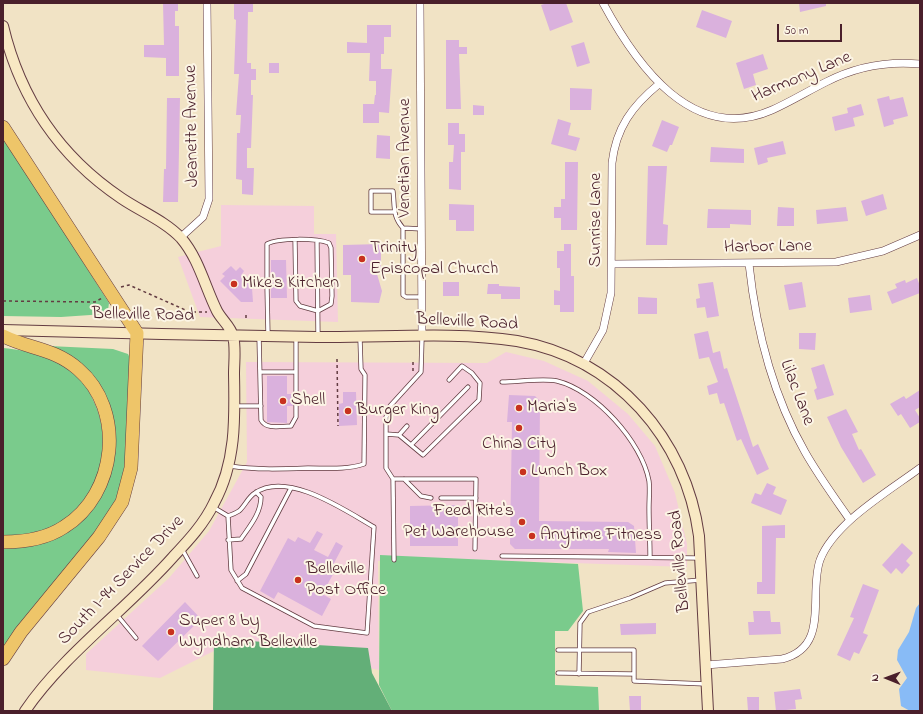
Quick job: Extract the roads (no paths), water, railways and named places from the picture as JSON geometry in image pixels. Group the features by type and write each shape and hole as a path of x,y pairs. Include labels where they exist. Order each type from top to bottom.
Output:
{"highway":[{"path":"3,127 137,333 131,468 122,502 99,537 21,632 3,659"},
{"path":"3,336 16,342 46,350 78,369 92,385 102,404 108,426 110,450 106,473 97,493 78,516 65,527 37,539 3,542"}],"main road":[{"path":"3,26 14,65 22,84 30,101 53,136 86,171 102,184 180,238 193,255 218,312 233,335"},
{"name":"Belleville Road","path":"3,330 318,337 422,336 487,338 518,342 554,351 583,365 603,376 630,398 644,412 667,442 684,476 691,496 697,522 708,711"},
{"name":"South I-94 Service Drive","path":"25,711 32,700 71,658 117,615 182,548 201,525 212,507 221,489 229,466 234,440 233,335"}],"street":[{"name":"Jeanette Avenue","path":"180,238 202,217 209,198 207,3"},
{"name":"Venetian Avenue","path":"420,3 422,336"},
{"name":"Harmony Lane","path":"603,3 622,34 659,84 677,99 696,110 718,116 740,117 772,110 827,81 851,71 890,64 920,64"},
{"name":"Sunrise Lane","path":"583,365 598,340 607,318 611,294 612,164 615,145 621,127 631,111 659,84"},
{"name":"Harbor Lane","path":"612,264 818,263 854,259 883,251 920,235"},
{"name":"Lilac Lane","path":"749,264 759,331 781,400 804,451 850,520"},
{"path":"706,665 782,659 793,655 803,648 810,638 815,624 816,580 820,560 832,538 850,520 920,468"}],"lane":[{"path":"393,212 371,212 371,191 393,191 393,212 398,223 403,228 422,229"},
{"path":"403,228 403,294 406,297 422,298"},
{"path":"267,280 267,244 274,240 295,240 317,241 328,243 331,248 331,304 318,311 300,306 296,301 295,240"},
{"path":"317,241 318,337"},
{"path":"267,286 260,372 261,420 263,424 267,426 291,426 296,417 296,336"},
{"path":"394,560 393,479 386,468 386,417 390,406 421,372 422,336"},
{"path":"229,466 250,469 353,468 364,464 365,375 361,369 360,337"},
{"path":"386,434 399,435 423,455 479,400 480,384 472,373 462,366 449,380"},
{"path":"260,372 296,372"},
{"path":"502,382 555,381 566,384 587,395 600,406 622,430 640,455 649,481 650,557"},
{"path":"411,445 468,387"},
{"path":"234,406 261,406"},
{"path":"399,435 407,426"},
{"path":"393,479 476,479 475,549"},
{"path":"404,479 421,496 431,498"},
{"path":"275,486 291,488 318,496 374,527 367,633 314,626 242,588 231,570 228,540 228,516 239,511 256,492 275,486"},
{"path":"237,581 246,574 291,488"},
{"path":"228,540 241,539 252,522 261,506 261,498 256,492"},
{"path":"441,498 476,498"},
{"path":"212,507 228,516"},
{"path":"182,548 196,576"},
{"path":"502,556 700,558"},
{"path":"579,674 580,623 588,612 630,598 665,583 701,580"},
{"path":"117,615 136,638"},
{"path":"558,650 634,650 634,681 706,684"},
{"path":"558,673 634,674"}],"water":[{"path":"920,603 920,711 910,711 901,706 899,689 907,678 897,660 898,650 909,632 916,608"}],"place":[{"name":"Trinity Episcopal Church","path":"362,259"},
{"name":"Mike's Kitchen","path":"234,284"},
{"name":"Shell","path":"283,401"},
{"name":"Maria's","path":"519,408"},
{"name":"Burger King","path":"348,411"},
{"name":"China City","path":"519,428"},
{"name":"Lunch Box","path":"523,472"},
{"name":"Feed Rite's Pet Warehouse","path":"522,522"},
{"name":"Anytime Fitness","path":"532,536"},
{"name":"Belleville Post Office","path":"298,580"},
{"name":"Super 8 by Wyndham Belleville","path":"171,632"}]}
